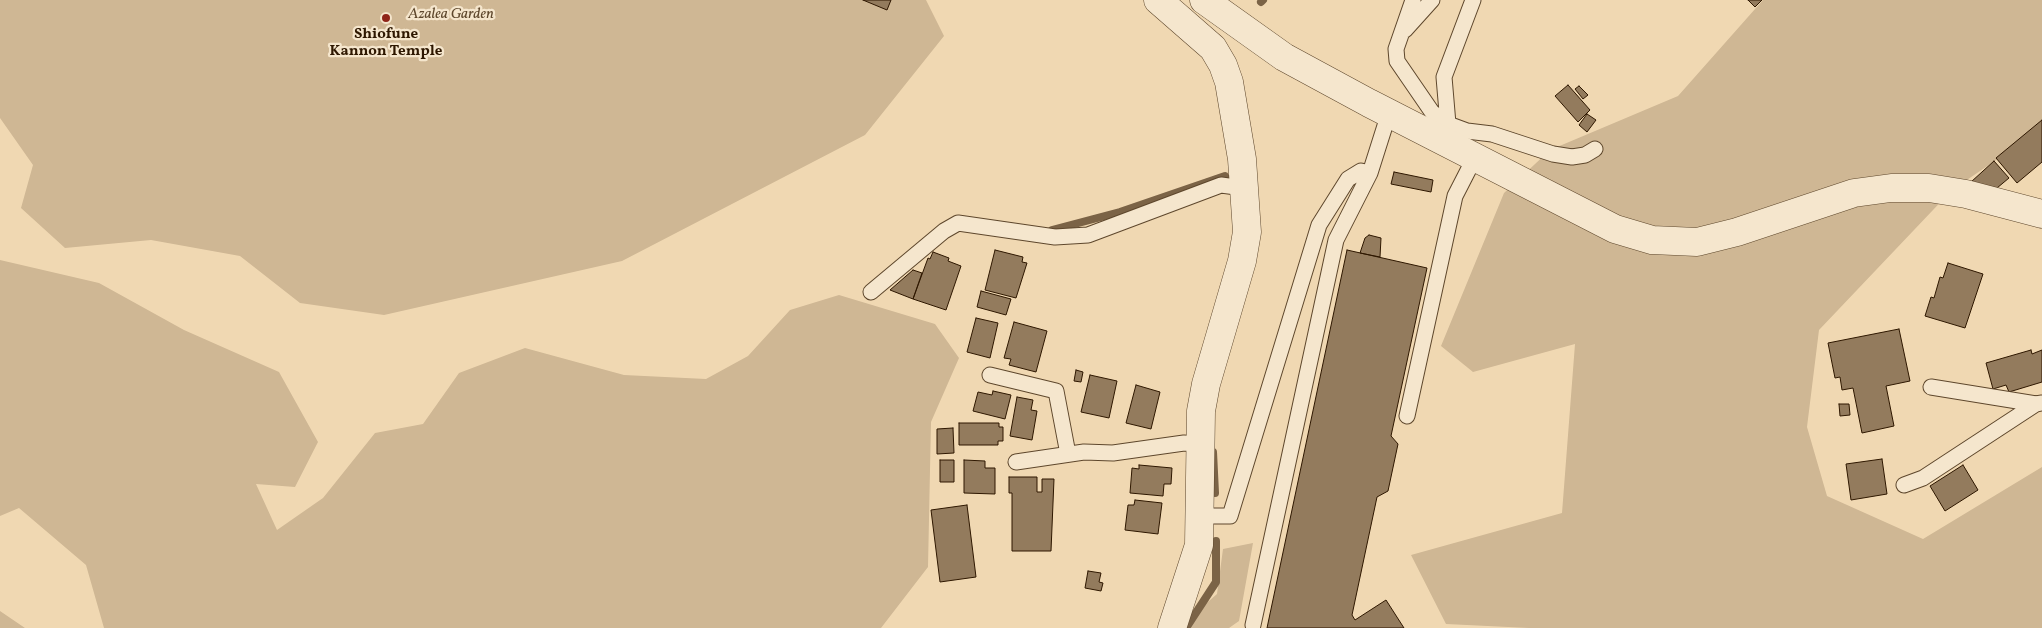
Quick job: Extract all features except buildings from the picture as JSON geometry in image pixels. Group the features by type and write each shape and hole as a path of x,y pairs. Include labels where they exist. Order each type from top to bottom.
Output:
{"street":[{"path":"1158,0 1212,48 1223,65 1230,92 1242,159 1246,232 1242,262 1206,384 1201,411 1201,516 1199,545 1172,628"},
{"path":"1204,0 1284,57 1389,114 1445,132 1475,157 1615,229 1652,240 1697,242 1737,232 1854,192 1891,188 1928,188 1966,194 2042,214"}],"lane":[{"path":"1413,0 1399,36 1396,49 1398,61 1445,132"},
{"path":"1399,36 1432,0"},
{"path":"1445,132 1444,76 1473,0"},
{"path":"1253,625 1336,240 1370,173 1389,114"},
{"path":"1445,132 1467,131 1492,134 1553,154 1572,157 1585,155 1595,149"},
{"path":"1407,416 1455,196 1475,157"},
{"path":"1201,516 1230,516 1319,225 1348,179 1361,171 1370,173"},
{"path":"871,292 944,231 958,223 1055,237 1088,235 1220,186 1244,188"},
{"path":"990,375 1056,391 1068,454"},
{"path":"1931,387 2039,403"},
{"path":"1904,485 1922,478 2039,403"},
{"path":"1016,462 1068,454 1113,453 1184,443 1201,444"}],"green space":[{"name":"Azalea Garden","path":"0,0 926,0 944,36 865,135 622,261 384,315 300,303 240,256 151,240 65,248 21,208 33,165 0,118"},
{"path":"1763,0 2042,0 2042,129 1952,190 1819,330 1807,427 1827,496 1923,539 2042,467 2042,628 1529,628 1446,624 1411,555 1562,513 1575,344 1473,372 1441,346 1504,193 1550,150 1678,96"},
{"path":"0,260 99,283 184,330 279,372 318,442 295,487 256,484 277,530 323,498 375,433 423,424 459,373 525,348 624,375 706,379 748,356 790,310 839,295 935,324 959,358 931,422 928,567 881,628 104,628 86,565 19,508 0,516"},
{"path":"1253,543 1239,621 1229,628 1178,628 1217,594 1223,549"},
{"path":"0,611 25,628 0,628"}],"waterway":[{"path":"1052,230 1120,212 1225,176"},
{"path":"1213,452 1215,493"},
{"path":"1186,628 1216,582 1216,541"}],"place":[{"name":"Shiofune Kannon Temple","path":"386,18"}]}
